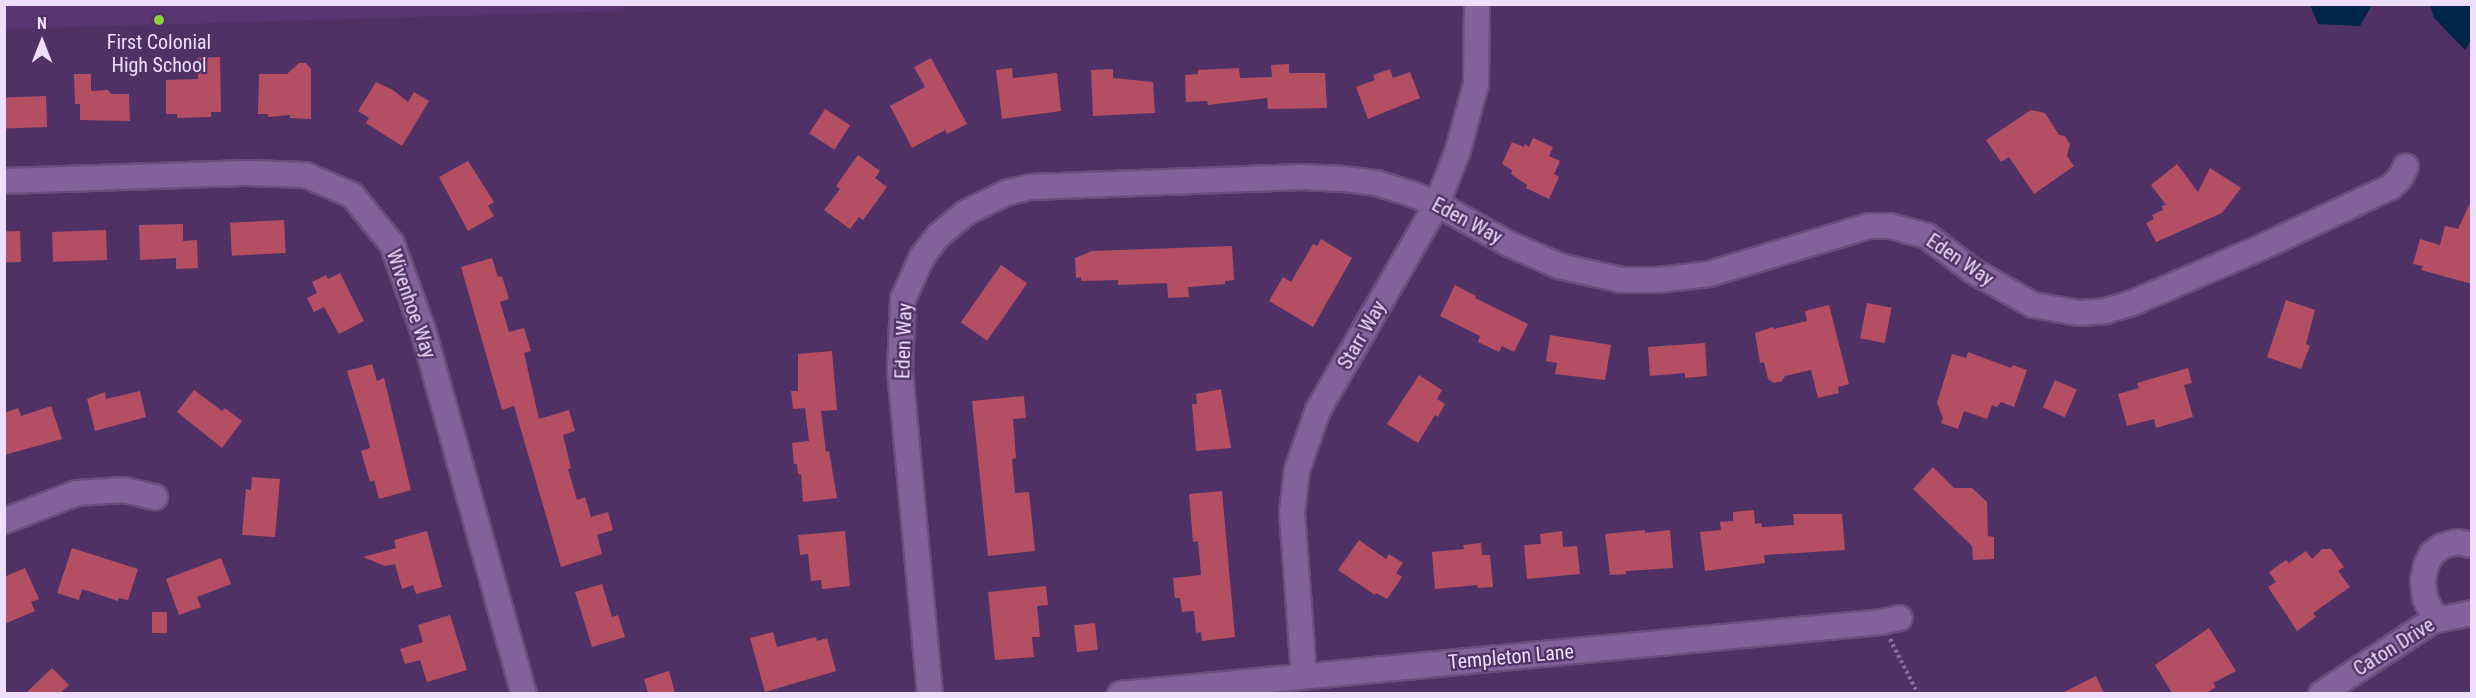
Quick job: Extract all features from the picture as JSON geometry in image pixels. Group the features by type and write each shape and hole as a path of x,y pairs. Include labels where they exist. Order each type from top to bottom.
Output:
{"street":[{"name":"Starr Way","path":"1304,676 1292,513 1296,470 1318,410 1437,204 1458,150 1476,84 1476,4"},
{"name":"Eden Way","path":"930,693 900,369 900,323 903,299 912,275 938,236 982,202 1006,193 1030,188 1302,177 1344,178 1376,183 1437,204 1509,244 1559,266 1621,279 1658,280 1695,277 1869,226 1907,228 1937,242 1973,271 2012,295 2053,311 2079,313 2105,311 2130,304 2260,248 2391,188 2400,178 2406,166"},
{"name":"Wivenhoe Way","path":"4,181 249,173 305,175 352,195 392,244 423,330 524,693"},
{"path":"4,521 77,493 124,490 155,497"},
{"path":"2439,618 2432,613 2425,598 2423,581 2426,565 2432,554 2442,546 2457,542 2472,545"},
{"name":"Caton Drive","path":"2321,693 2439,618 2472,613"},
{"name":"Templeton Lane","path":"1120,693 1891,620"}],"path":[{"path":"1891,620 1917,693"}],"shaded area":[{"name":"First Colonial High School","path":"5,4 623,5 623,11 4,29"}],"water":[{"path":"2310,5 2372,5 2360,26 2318,24"},
{"path":"2430,5 2471,5 2471,40 2465,50 2434,18"}],"building":[{"path":"220,57 221,112 211,112 211,117 177,118 177,114 166,114 166,80 198,79 197,58"},
{"path":"931,58 967,124 947,134 945,130 912,148 890,106 925,87 914,67"},
{"path":"299,63 306,63 311,69 311,119 290,118 290,115 268,117 268,114 258,114 259,74 287,74"},
{"path":"1289,64 1289,73 1325,73 1327,108 1268,109 1267,98 1208,105 1207,101 1186,102 1185,75 1198,74 1198,70 1239,68 1240,78 1272,77 1271,65"},
{"path":"1012,68 1013,78 1057,73 1061,111 1002,119 996,70"},
{"path":"1113,69 1113,78 1153,82 1155,113 1093,116 1091,70"},
{"path":"1390,69 1393,78 1410,72 1420,98 1368,119 1356,87 1375,80 1373,75"},
{"path":"74,74 91,74 91,91 108,90 111,94 129,94 130,121 80,120 80,104 75,104"},
{"path":"376,82 393,90 408,102 414,92 429,101 402,146 366,123 369,118 358,111"},
{"path":"46,96 47,127 5,128 4,97"},
{"path":"825,109 850,125 834,150 809,133"},
{"path":"2031,110 2045,113 2059,135 2065,136 2070,144 2067,156 2074,166 2034,194 2009,157 2001,162 1986,140"},
{"path":"1533,138 1553,147 1549,156 1560,161 1554,174 1559,177 1549,199 1526,188 1527,185 1511,174 1512,170 1502,164 1512,142 1529,147"},
{"path":"858,155 880,171 875,178 887,187 863,220 859,217 850,229 824,210 840,189 836,186"},
{"path":"468,161 494,202 488,206 494,216 468,231 439,177"},
{"path":"2177,164 2198,192 2210,168 2241,188 2222,213 2156,242 2146,223 2154,219 2152,215 2163,210 2162,206 2166,205 2151,185"},
{"path":"2472,199 2472,284 2421,270 2423,266 2413,264 2420,239 2440,245 2445,226 2458,229"},
{"path":"284,220 286,253 232,256 230,223"},
{"path":"183,224 183,241 197,240 198,268 176,269 176,258 140,260 139,225"},
{"path":"106,230 107,260 53,262 52,232"},
{"path":"20,231 21,262 5,263 4,232"},
{"path":"1321,239 1352,258 1313,327 1269,301 1283,277 1291,282 1313,244 1317,246"},
{"path":"1232,246 1234,280 1225,281 1225,284 1188,287 1189,297 1168,298 1167,283 1118,285 1118,280 1081,281 1081,277 1076,278 1075,258 1092,251"},
{"path":"492,258 498,277 502,276 509,299 500,302 509,332 524,328 531,351 524,353 539,419 569,410 575,431 563,435 571,468 568,469 577,500 585,497 591,517 608,512 613,530 597,535 602,554 561,567 514,406 502,410 461,267"},
{"path":"1001,265 1027,283 987,341 961,322"},
{"path":"340,273 364,321 339,334 324,307 314,312 307,298 317,293 312,282 326,275 328,279"},
{"path":"1455,285 1476,296 1475,298 1528,324 1514,352 1502,346 1499,352 1478,342 1480,336 1440,316"},
{"path":"2286,300 2315,310 2306,344 2310,346 2301,369 2267,357"},
{"path":"1867,303 1892,308 1885,343 1860,338"},
{"path":"1829,305 1849,384 1838,387 1839,393 1818,398 1811,370 1785,376 1782,381 1774,383 1768,379 1764,362 1760,363 1755,333 1807,321 1805,311"},
{"path":"1550,335 1611,345 1605,380 1555,374 1557,363 1546,361"},
{"path":"1705,343 1707,376 1685,378 1685,373 1650,376 1648,347"},
{"path":"832,351 837,410 821,411 826,452 829,451 837,498 803,502 801,474 798,474 797,464 794,464 792,443 809,441 805,408 793,409 791,391 798,391 798,354"},
{"path":"1968,352 2011,368 2013,365 2027,370 2014,407 2001,402 1997,407 1992,405 1987,419 1964,411 1958,429 1941,423 1943,418 1937,403 1952,354 1966,358"},
{"path":"372,364 377,381 384,378 411,490 379,499 374,480 370,482 361,451 370,448 347,371"},
{"path":"2188,368 2192,383 2184,385 2193,417 2156,428 2154,419 2127,426 2118,394 2139,388 2137,383"},
{"path":"1419,375 1442,390 1437,399 1445,404 1438,417 1435,415 1418,443 1387,424"},
{"path":"2055,380 2077,390 2065,417 2043,407"},
{"path":"1221,389 1231,448 1196,451 1192,404 1197,404 1196,394"},
{"path":"194,390 222,411 225,408 242,421 222,448 177,412"},
{"path":"140,391 146,417 95,431 87,399 105,392 106,399"},
{"path":"1024,396 1026,418 1013,419 1016,458 1012,459 1015,493 1029,492 1035,551 988,556 972,401"},
{"path":"51,406 62,439 4,455 4,413 18,408 21,416"},
{"path":"1933,467 1954,488 1972,488 1987,502 1988,536 1994,537 1994,559 1973,560 1972,546 1913,489"},
{"path":"252,477 280,479 275,537 242,535 246,489 251,490"},
{"path":"1222,491 1235,637 1202,641 1201,632 1196,633 1194,611 1182,612 1180,598 1175,598 1173,578 1201,575 1198,541 1193,542 1189,494"},
{"path":"1754,510 1755,524 1761,523 1762,527 1794,525 1793,514 1842,514 1845,550 1764,555 1765,563 1705,571 1700,532 1721,530 1720,522 1733,521 1733,512"},
{"path":"1645,530 1645,533 1670,530 1673,568 1626,571 1626,574 1610,575 1605,534"},
{"path":"427,531 442,587 416,594 413,585 402,589 395,564 385,566 363,557 396,548 394,540"},
{"path":"845,531 850,586 822,589 821,580 811,581 808,554 800,555 798,535"},
{"path":"1562,531 1563,547 1577,546 1580,574 1527,579 1524,545 1541,544 1540,534"},
{"path":"1359,540 1386,559 1389,554 1403,563 1396,573 1402,577 1387,599 1376,593 1375,595 1338,570"},
{"path":"1481,543 1482,555 1490,555 1493,587 1478,588 1477,585 1435,589 1432,552 1464,549 1463,545"},
{"path":"72,548 138,569 128,600 119,598 118,601 82,589 79,600 57,593"},
{"path":"2322,549 2331,549 2344,567 2338,571 2350,587 2313,613 2316,617 2297,631 2268,587 2276,582 2269,572 2286,560 2289,563 2306,551 2312,559"},
{"path":"221,558 231,584 197,597 201,607 179,615 166,579"},
{"path":"25,568 39,599 31,602 35,611 4,624 4,577"},
{"path":"602,584 612,617 618,615 625,637 592,647 575,592"},
{"path":"1046,586 1048,605 1037,606 1040,637 1032,637 1034,657 995,660 988,592"},
{"path":"152,612 167,612 167,633 152,633"},
{"path":"450,615 467,670 427,682 420,660 405,664 400,649 423,642 418,625"},
{"path":"1095,623 1098,650 1077,652 1074,625"},
{"path":"2209,628 2236,671 2213,683 2216,687 2206,693 2172,693 2155,665"},
{"path":"773,632 777,647 816,637 817,641 827,638 836,671 765,692 750,638"},
{"path":"52,668 69,685 60,693 26,693"},
{"path":"669,671 675,693 648,693 644,679"},
{"path":"2096,676 2104,693 2062,693"}],"place":[{"name":"First Colonial High School","path":"159,20"}]}
